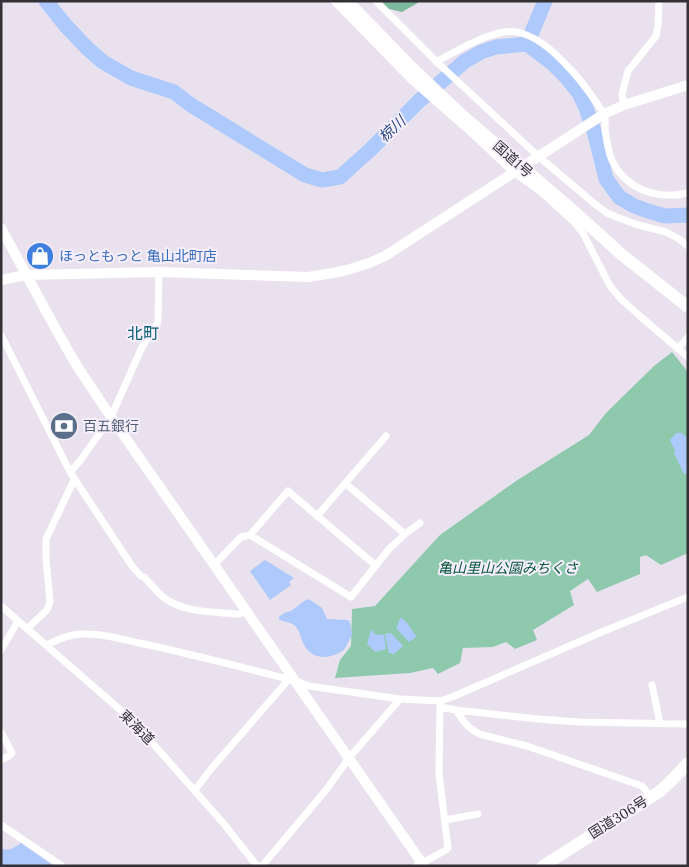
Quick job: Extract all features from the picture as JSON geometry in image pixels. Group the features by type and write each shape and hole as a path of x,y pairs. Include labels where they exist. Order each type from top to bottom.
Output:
{"highway":[{"name":"国道1号","path":"347,1 410,66 464,117 622,254 688,307"},
{"path":"668,292 688,302"},
{"path":"668,292 688,311"},
{"name":"国道306号","path":"543,866 659,792 688,763"}],"street":[{"path":"334,1 411,80 513,172 541,192 574,222 583,233 610,286 634,311 688,357"},
{"path":"376,1 438,63 538,156 607,213 638,225 666,232 688,246"},
{"path":"624,105 622,94 628,71 656,36 659,1"},
{"path":"438,63 493,34 520,32 536,40 554,53 582,82 604,114 610,155 613,163 623,176 632,185 654,194 688,193"},
{"path":"1,280 26,275 159,272 302,277 325,275 346,270 385,256 604,114 624,105 688,85"},
{"path":"1,228 77,366 421,865 448,848 439,774 440,704"},
{"path":"70,472 111,417 142,347 158,322 159,272"},
{"path":"1,335 74,480 132,566 163,597 173,603 192,610 239,614 246,611"},
{"path":"678,349 688,337"},
{"path":"317,516 386,436"},
{"path":"28,628 47,610 50,602 46,539 74,480"},
{"path":"345,483 405,534"},
{"path":"214,565 241,537 250,534 288,491 376,565"},
{"path":"250,534 351,597 389,549 420,523"},
{"path":"440,704 452,697 604,631 688,597"},
{"name":"東海道","path":"1,606 133,721 224,824 256,866"},
{"path":"1,650 18,621"},
{"path":"48,645 69,636 96,634 163,648 292,680 309,686 440,704 456,710 570,722 688,724"},
{"path":"195,790 211,769 292,680"},
{"path":"652,685 660,723"},
{"path":"262,866 326,790 349,758 400,700"},
{"path":"456,710 464,722 479,734 527,746 642,786 650,797"},
{"path":"1,732 12,753 1,760"},
{"path":"445,820 478,814"},
{"path":"1,825 62,866"}],"green space":[{"path":"381,1 421,1 402,12 385,8"},
{"name":"亀山里山公園みちくさ","path":"672,352 688,372 688,553 661,565 646,555 640,557 640,574 597,592 588,579 570,591 574,605 533,630 537,640 515,649 506,642 493,647 463,648 460,663 438,674 433,668 410,673 335,678 340,660 351,646 352,609 375,606 440,535 516,481 589,435 606,413 654,366"}],"water":[{"path":"676,433 682,433 688,439 688,473 684,474 670,440"},
{"path":"265,560 294,578 289,582 291,585 270,600 250,571"},
{"path":"307,599 322,608 327,619 348,620 350,622 352,635 344,650 328,657 312,654 304,645 296,627 279,619 284,613 291,611"},
{"path":"401,617 416,636 409,642 396,628"},
{"path":"371,629 378,635 384,634 386,649 375,652 367,644"},
{"path":"391,633 403,646 394,654 389,653 385,634"},
{"path":"21,843 54,866 1,866 1,849 14,848"}],"waterway":[{"name":"椋川","path":"46,1 66,26 103,62 131,78 174,92 191,105 305,175 322,180 340,177 419,101 465,61 481,52 496,47 527,44 552,63 579,93 594,131 606,179 619,197 634,206 665,216 688,215"},
{"path":"527,44 545,1"}],"place":[{"name":"ほっともっと 亀山北町店","path":"40,256"},
{"name":"百五銀行","path":"64,426"}],"district":[{"name":"北町","path":"143,333"}]}
